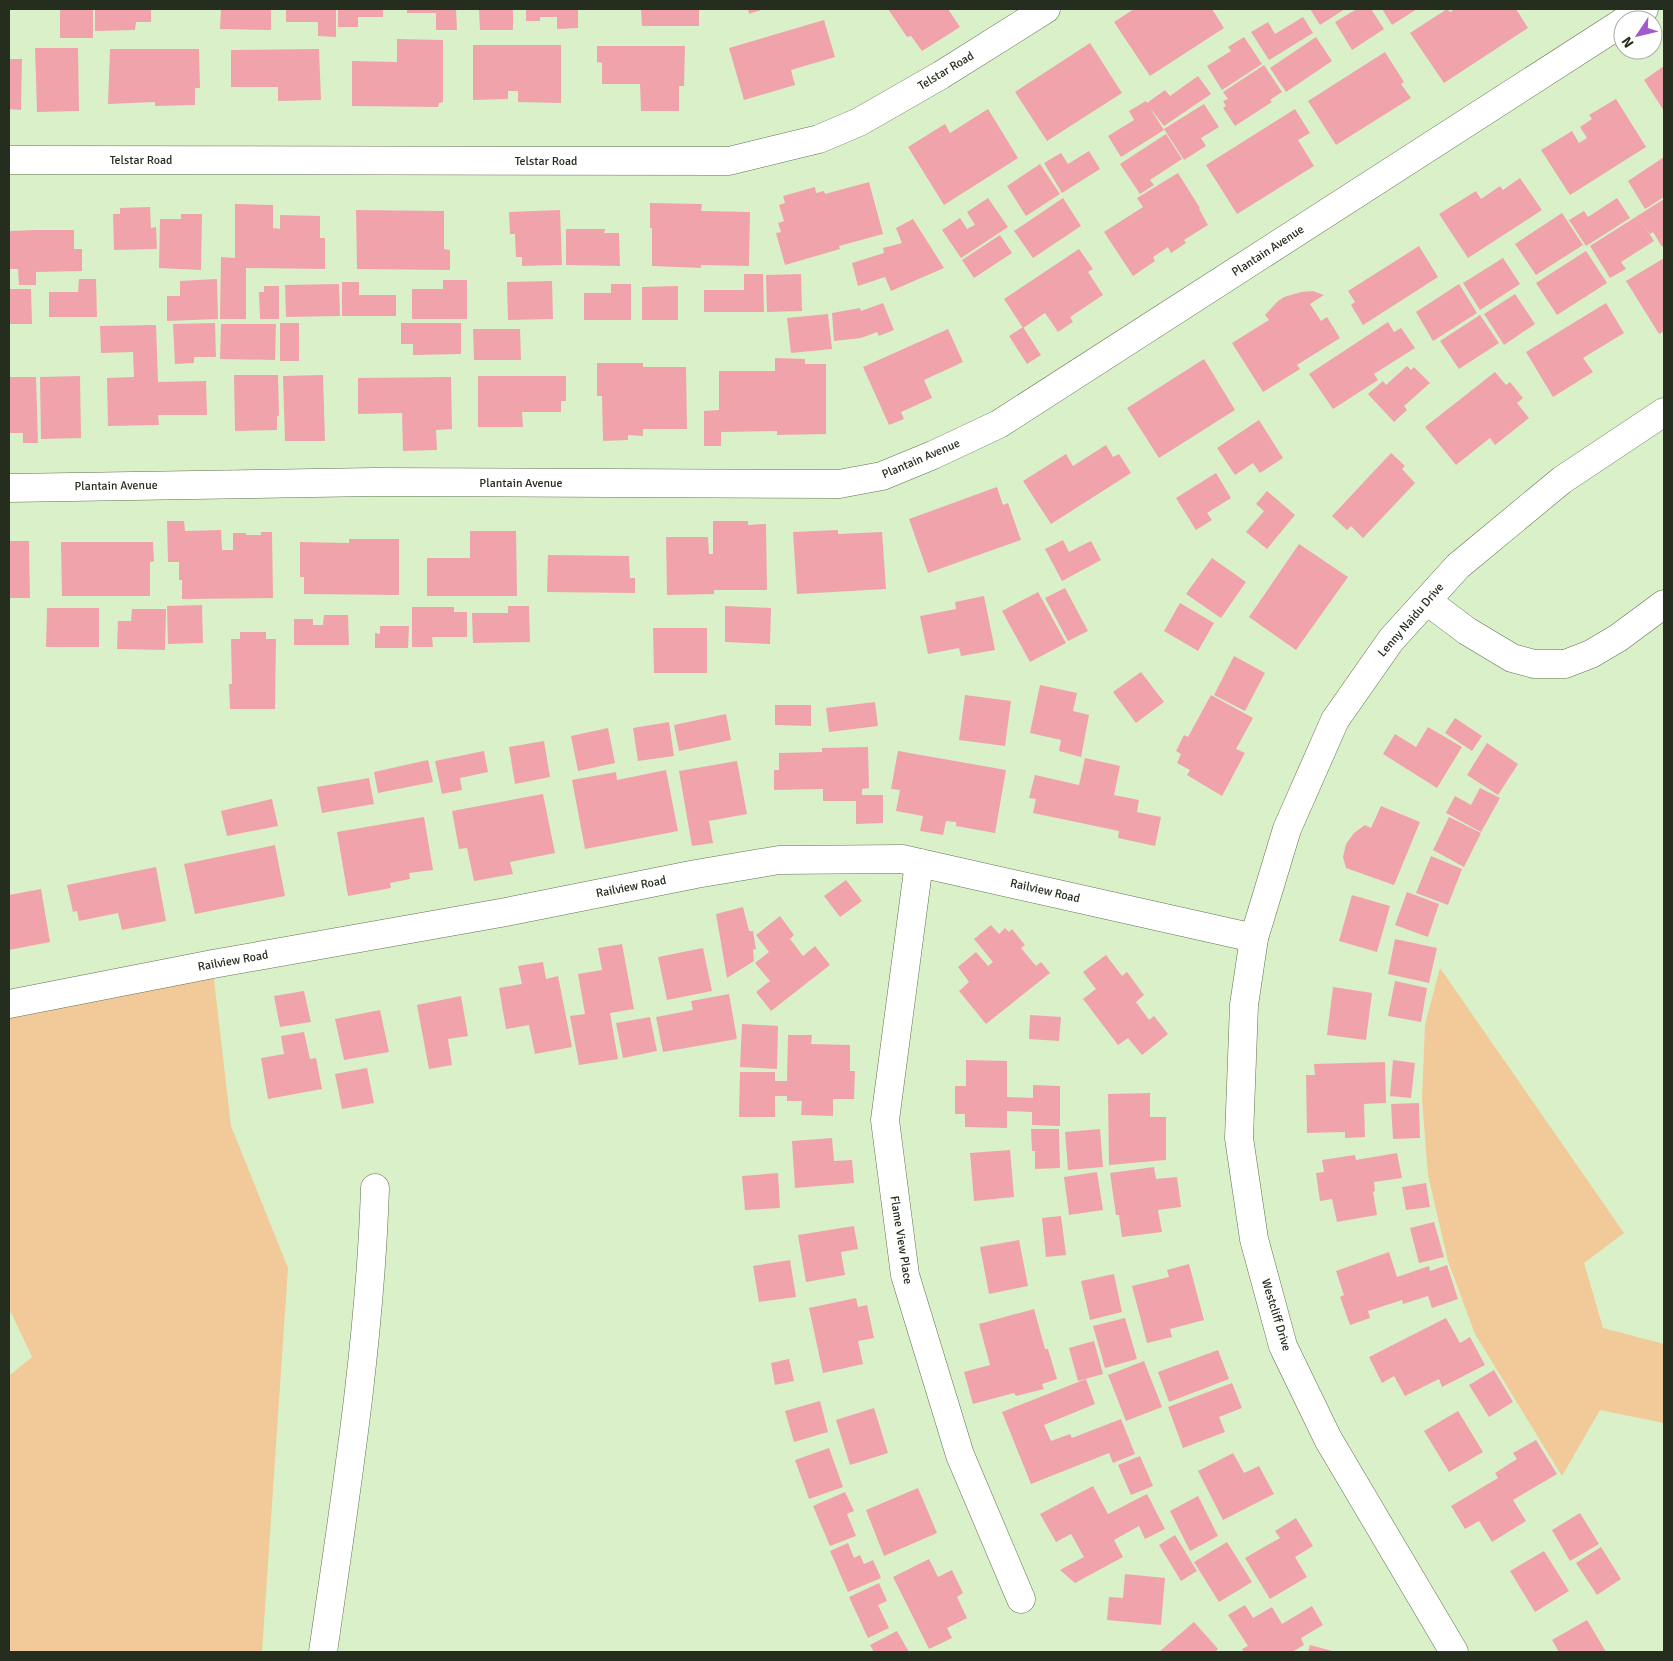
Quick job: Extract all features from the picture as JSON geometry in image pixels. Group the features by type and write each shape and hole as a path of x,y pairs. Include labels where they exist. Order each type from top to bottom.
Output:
{"street":[{"name":"Telstar Road","path":"9,160 729,162 819,139 858,122 941,74 1046,9"},
{"name":"Plantain Avenue","path":"9,488 374,482 839,484 882,476 933,456 999,424 1613,28"},
{"name":"Lenny Naidu Drive","path":"1254,938 1287,829 1335,720 1391,640 1458,566 1562,480 1664,412"},
{"path":"1427,601 1467,631 1512,658 1534,664 1565,664 1591,654 1618,638 1664,604"},
{"name":"Railview Road","path":"9,1004 213,964 506,912 696,874 779,860 902,859 1254,938"},
{"name":"Flame View Place","path":"918,863 885,1120 904,1275 960,1455 1021,1599"},
{"name":"Westcliff Drive","path":"1254,938 1244,1005 1239,1138 1254,1239 1283,1346 1328,1439 1454,1652"},
{"path":"324,1652 366,1320 373,1249 375,1188"}],"shaded area":[{"path":"212,963 231,1126 288,1268 262,1652 9,1652 9,1376 32,1357 9,1308 9,1003"},
{"path":"1440,968 1624,1233 1584,1263 1603,1328 1664,1344 1664,1423 1600,1410 1562,1476 1475,1334 1448,1261 1428,1175 1422,1099 1425,1025"}],"building":[{"path":"60,9 93,9 93,38 60,38"},
{"path":"95,9 151,9 151,22 136,22 135,30 95,31"},
{"path":"221,9 271,9 271,30 220,29"},
{"path":"286,9 336,9 336,37 318,36 318,22 286,22"},
{"path":"338,9 383,9 383,17 358,17 358,27 338,27"},
{"path":"407,9 456,9 457,30 436,30 436,13 407,13"},
{"path":"479,9 513,9 513,30 480,30"},
{"path":"526,9 578,9 578,28 557,29 557,17 540,17 540,21 526,21"},
{"path":"641,9 699,9 699,26 642,26"},
{"path":"748,9 764,9 749,14"},
{"path":"888,9 948,9 960,27 922,51 911,36 907,37"},
{"path":"1134,9 1212,9 1224,28 1150,76 1114,22"},
{"path":"1310,9 1345,9 1320,25"},
{"path":"1357,9 1371,9 1384,29 1352,50 1335,22"},
{"path":"1382,9 1417,9 1392,25"},
{"path":"1447,9 1450,12 1455,9 1516,9 1528,28 1444,83 1410,33"},
{"path":"1303,17 1313,33 1269,60 1251,32 1268,22 1275,34"},
{"path":"824,20 835,57 791,70 795,85 744,100 729,48"},
{"path":"1244,37 1262,64 1222,90 1207,66 1231,51 1228,47"},
{"path":"1316,37 1332,61 1286,92 1270,68"},
{"path":"397,39 443,40 443,102 439,103 438,107 352,106 352,61 397,62"},
{"path":"1090,43 1122,93 1047,141 1015,92"},
{"path":"473,45 561,45 561,103 518,102 518,91 508,91 508,99 473,100"},
{"path":"597,46 685,46 684,86 679,86 679,111 641,111 640,84 602,84 602,63 597,62"},
{"path":"35,48 78,48 79,111 37,112"},
{"path":"110,49 199,49 200,88 195,88 195,105 155,106 155,102 108,104"},
{"path":"319,49 321,100 278,101 278,87 231,87 231,50"},
{"path":"1385,52 1404,82 1401,84 1411,98 1336,145 1308,101"},
{"path":"9,59 22,59 21,110 9,109"},
{"path":"1264,65 1282,92 1270,100 1272,102 1235,126 1223,108 1226,106 1223,101 1228,99 1223,92"},
{"path":"1664,66 1664,111 1644,80"},
{"path":"1198,76 1211,94 1164,126 1150,108 1164,130 1121,157 1108,136 1134,120 1129,111 1146,101 1147,103 1165,90 1170,96"},
{"path":"1616,99 1646,147 1570,195 1541,150 1572,131 1579,143 1587,138 1580,127 1592,119 1589,115"},
{"path":"1204,104 1219,127 1201,138 1206,146 1184,160 1164,129"},
{"path":"988,109 1018,158 944,205 908,147 945,124 950,133"},
{"path":"1295,109 1310,133 1298,140 1314,166 1237,214 1206,165"},
{"path":"1166,134 1182,159 1150,180 1154,185 1140,194 1120,164"},
{"path":"1089,151 1100,169 1062,193 1044,163 1061,153 1068,164"},
{"path":"1664,157 1664,197 1645,209 1628,181"},
{"path":"1040,164 1060,194 1026,216 1007,186"},
{"path":"1178,173 1200,208 1208,225 1184,240 1186,243 1171,253 1168,247 1153,257 1155,261 1133,276 1104,232 1143,207 1137,198"},
{"path":"1520,178 1542,210 1468,258 1439,214 1476,191 1481,199 1500,186 1503,190"},
{"path":"869,182 883,234 839,246 840,249 785,265 776,233 781,232 778,223 784,221 779,205 785,203 783,196 815,187 816,193 824,191 825,194"},
{"path":"988,198 1008,227 961,258 942,230 960,218 967,229 975,225 967,212"},
{"path":"1063,198 1081,226 1033,258 1014,231"},
{"path":"1617,198 1630,218 1586,246 1569,220 1584,211 1588,217"},
{"path":"1664,199 1664,245 1662,247 1653,232 1650,234 1640,219 1654,241 1621,262 1626,269 1610,278 1590,246"},
{"path":"650,203 702,204 701,211 750,212 749,266 701,265 701,268 652,266"},
{"path":"235,204 273,205 273,228 280,229 280,215 320,216 320,238 325,238 325,269 246,268 246,319 220,319 221,257 235,258"},
{"path":"150,207 151,228 156,227 157,249 114,250 113,214 120,214 120,208"},
{"path":"356,210 444,211 444,249 450,250 450,270 357,269"},
{"path":"560,210 562,265 522,266 522,257 516,257 515,234 510,234 509,212"},
{"path":"1562,213 1583,245 1536,275 1515,244"},
{"path":"181,214 202,214 201,270 159,268 160,219 181,219"},
{"path":"913,219 944,268 891,291 885,277 858,286 852,263 884,253 883,248 902,243 896,228"},
{"path":"566,229 605,229 604,233 619,233 620,266 566,265"},
{"path":"74,230 74,249 82,249 82,271 36,272 36,285 19,285 18,269 9,269 9,231"},
{"path":"1000,235 1012,253 974,278 962,260"},
{"path":"1419,246 1438,277 1363,325 1351,305 1355,302 1348,291"},
{"path":"1079,249 1093,269 1088,272 1103,295 1070,317 1073,322 1058,332 1045,313 1023,328 1004,299"},
{"path":"1586,251 1607,283 1557,315 1536,283"},
{"path":"1503,258 1520,284 1480,310 1463,283"},
{"path":"1664,258 1664,331 1659,334 1626,281"},
{"path":"744,274 763,274 764,312 704,312 704,290 744,290"},
{"path":"801,274 802,311 767,312 766,275"},
{"path":"79,279 96,279 97,317 49,317 49,292 78,292"},
{"path":"217,279 218,319 167,321 167,296 180,296 180,281"},
{"path":"443,280 467,280 467,319 412,319 412,289 443,289"},
{"path":"552,281 553,319 508,320 507,282"},
{"path":"342,282 359,282 359,295 396,295 396,316 342,316"},
{"path":"339,284 340,316 286,317 285,285"},
{"path":"611,284 631,284 631,320 584,320 584,293 611,293"},
{"path":"1459,284 1477,313 1433,341 1416,312"},
{"path":"264,286 279,286 279,319 260,319 259,292 264,292"},
{"path":"678,286 678,320 642,320 642,287"},
{"path":"9,289 31,289 32,324 9,324"},
{"path":"1313,291 1324,295 1310,304 1321,321 1327,317 1340,338 1297,365 1300,369 1263,392 1232,343 1269,320 1265,315 1284,297"},
{"path":"1515,294 1535,324 1504,345 1484,314"},
{"path":"883,303 894,330 879,336 877,332 861,338 834,341 832,313 860,308 861,311"},
{"path":"1606,303 1624,333 1583,358 1593,372 1553,397 1526,352"},
{"path":"828,314 832,349 791,353 787,318"},
{"path":"1480,315 1499,343 1459,369 1440,341"},
{"path":"1388,322 1394,332 1401,328 1415,348 1374,374 1378,380 1333,409 1309,374"},
{"path":"215,323 216,357 194,357 194,363 175,364 173,324"},
{"path":"280,323 299,323 299,361 280,361"},
{"path":"401,323 461,323 461,354 413,355 413,344 401,344"},
{"path":"221,324 276,324 275,360 220,359"},
{"path":"156,325 158,382 206,381 207,415 158,415 159,425 108,426 107,378 134,377 133,352 101,353 100,326"},
{"path":"1023,327 1041,355 1027,364 1009,336"},
{"path":"473,329 520,329 521,360 474,360"},
{"path":"948,329 963,362 924,380 932,398 901,412 904,419 889,425 863,367"},
{"path":"775,358 805,359 805,364 826,364 826,434 777,435 777,431 721,432 721,446 704,446 704,411 719,410 719,371 775,371"},
{"path":"1204,359 1235,410 1159,458 1127,408"},
{"path":"597,363 643,363 643,367 686,367 687,429 643,429 643,436 628,435 628,440 603,441 602,396 597,396"},
{"path":"1407,366 1411,370 1414,367 1430,383 1404,406 1407,410 1394,422 1368,394 1383,381 1386,385"},
{"path":"1495,372 1506,385 1510,382 1523,398 1517,403 1529,418 1495,445 1490,438 1456,465 1425,427"},
{"path":"234,375 278,375 279,416 277,416 277,430 235,431"},
{"path":"323,375 325,441 285,441 283,376"},
{"path":"80,376 81,438 41,439 40,377"},
{"path":"478,376 566,376 566,401 561,401 561,412 522,412 523,427 478,427"},
{"path":"9,377 36,377 38,443 23,443 23,433 9,433"},
{"path":"451,377 452,429 436,430 437,450 403,451 402,413 358,414 358,378"},
{"path":"1259,420 1283,458 1260,473 1253,463 1235,475 1217,448"},
{"path":"1106,445 1113,457 1119,454 1131,473 1051,524 1023,481 1066,454 1073,466"},
{"path":"1391,453 1405,466 1402,469 1415,483 1363,538 1351,526 1347,530 1332,516"},
{"path":"1216,473 1231,498 1207,513 1212,520 1196,530 1176,498"},
{"path":"997,487 1003,505 1008,503 1021,540 928,573 909,519"},
{"path":"1267,491 1295,515 1267,549 1246,532 1264,511 1256,504"},
{"path":"167,521 184,521 185,531 221,530 222,550 233,550 233,533 261,535 261,532 272,532 273,598 182,599 182,580 179,580 179,562 168,562"},
{"path":"713,521 748,521 748,525 766,524 767,590 714,590 714,594 667,595 666,537 708,537 709,554 713,554"},
{"path":"838,530 838,534 882,532 886,589 797,594 793,532"},
{"path":"470,531 516,531 517,596 427,596 427,558 470,558"},
{"path":"349,539 399,539 399,595 304,594 304,577 300,577 300,542 349,543"},
{"path":"1063,540 1069,552 1091,541 1101,560 1062,581 1045,549"},
{"path":"9,541 29,541 30,598 9,598"},
{"path":"61,542 153,542 154,561 150,562 150,596 62,596"},
{"path":"1299,544 1348,577 1296,650 1249,617"},
{"path":"548,555 629,556 630,578 635,578 635,593 547,592"},
{"path":"1212,558 1246,582 1221,618 1186,594"},
{"path":"1065,588 1088,631 1068,641 1045,598"},
{"path":"1038,592 1066,643 1030,662 1002,611"},
{"path":"984,596 995,650 961,656 959,648 928,654 920,616 956,609 955,602"},
{"path":"1180,603 1214,623 1198,651 1164,631"},
{"path":"202,605 203,643 168,644 167,606"},
{"path":"508,606 529,606 530,642 473,643 472,613 508,613"},
{"path":"725,606 771,608 770,644 725,642"},
{"path":"412,607 454,607 454,612 467,612 467,637 432,637 433,647 412,647"},
{"path":"47,608 99,608 99,647 46,647"},
{"path":"132,609 166,609 165,650 117,649 118,621 131,621"},
{"path":"324,615 348,615 349,645 294,645 294,619 313,619 313,625 323,625"},
{"path":"380,626 409,626 408,648 375,648 375,633 380,634"},
{"path":"653,628 707,628 707,673 654,673"},
{"path":"240,632 266,632 266,639 276,639 275,709 230,709 229,684 232,684 231,639 240,639"},
{"path":"1234,656 1265,673 1245,711 1214,695"},
{"path":"1141,672 1164,702 1136,723 1113,692"},
{"path":"1040,685 1077,693 1073,711 1089,715 1081,757 1059,751 1061,740 1030,733"},
{"path":"965,695 1011,701 1005,746 959,740"},
{"path":"1211,695 1253,718 1236,749 1245,753 1222,796 1187,775 1190,770 1177,763 1181,754 1176,751 1184,735 1188,737"},
{"path":"875,702 878,726 829,732 826,708"},
{"path":"775,705 811,705 811,726 775,725"},
{"path":"726,714 731,740 679,751 674,725"},
{"path":"1455,718 1482,736 1472,751 1445,733"},
{"path":"669,722 674,756 638,761 633,728"},
{"path":"1428,727 1462,747 1437,788 1383,754 1395,734 1416,747"},
{"path":"608,728 615,763 578,771 571,736"},
{"path":"544,741 550,777 515,784 509,747"},
{"path":"1487,743 1518,764 1498,795 1467,775"},
{"path":"868,747 869,788 862,789 862,795 883,795 883,823 856,824 856,801 823,801 823,789 774,790 774,770 779,770 779,753 822,752 822,748"},
{"path":"484,751 488,772 460,778 462,790 442,794 435,761"},
{"path":"898,751 1006,770 995,833 956,826 956,822 946,821 943,835 920,831 923,816 896,811 900,790 891,789"},
{"path":"1085,758 1120,766 1114,795 1139,800 1137,812 1161,817 1155,846 1118,838 1119,831 1033,813 1036,799 1029,798 1035,775 1079,785"},
{"path":"428,760 433,782 378,793 374,772"},
{"path":"737,761 747,814 709,821 713,843 692,846 679,771"},
{"path":"666,770 678,831 585,849 572,780 616,772 617,780"},
{"path":"369,778 374,804 322,813 317,787"},
{"path":"1480,788 1500,798 1481,832 1446,813 1455,796 1471,805"},
{"path":"543,794 555,853 510,862 513,874 474,881 467,848 459,849 452,811"},
{"path":"272,799 278,826 227,836 221,811"},
{"path":"1381,806 1420,822 1394,885 1346,868 1343,857 1346,844 1354,833 1365,825 1371,828"},
{"path":"424,817 433,870 409,873 410,879 390,883 391,888 348,896 337,832"},
{"path":"1449,817 1481,833 1464,867 1433,850"},
{"path":"275,845 285,896 195,914 184,864"},
{"path":"1431,856 1462,869 1448,905 1416,893"},
{"path":"156,867 166,921 122,930 118,913 79,921 77,911 73,912 67,885"},
{"path":"846,880 862,901 840,917 824,896"},
{"path":"41,889 50,942 9,950 9,895"},
{"path":"1407,892 1439,904 1428,937 1395,925"},
{"path":"1352,895 1390,906 1377,952 1339,941"},
{"path":"743,907 749,931 753,931 756,949 753,950 754,961 727,978 716,914"},
{"path":"780,916 794,935 790,939 803,956 815,946 830,965 771,1011 756,992 770,981 755,963 769,952 756,935"},
{"path":"991,925 999,934 1005,928 1009,932 1012,929 1025,945 1021,948 1036,966 1041,962 1050,973 986,1024 959,991 969,982 958,967 976,952 988,966 993,962 974,939"},
{"path":"1395,939 1437,948 1429,983 1388,974"},
{"path":"622,944 634,1009 610,1013 618,1059 579,1065 570,1016 585,1014 578,974 602,970 598,948"},
{"path":"703,948 712,991 667,1000 658,957"},
{"path":"1106,955 1122,976 1127,972 1144,995 1136,1002 1149,1020 1154,1016 1168,1034 1142,1055 1128,1038 1118,1045 1083,999 1096,989 1083,972"},
{"path":"543,962 546,979 558,976 572,1047 535,1054 529,1025 506,1029 499,988 522,984 518,966"},
{"path":"1395,981 1427,988 1421,1022 1388,1016"},
{"path":"1333,987 1372,993 1366,1040 1327,1035"},
{"path":"304,991 311,1022 280,1027 274,996"},
{"path":"729,994 737,1039 663,1052 656,1017 693,1010 691,1001"},
{"path":"461,996 468,1036 448,1039 452,1065 429,1069 417,1005"},
{"path":"380,1010 389,1052 344,1060 335,1019"},
{"path":"1030,1015 1061,1017 1059,1041 1029,1039"},
{"path":"650,1017 657,1051 623,1058 616,1023"},
{"path":"742,1024 778,1026 777,1069 740,1067"},
{"path":"304,1032 310,1059 316,1058 322,1089 268,1099 261,1058 284,1054 281,1036"},
{"path":"788,1035 812,1035 811,1044 850,1045 850,1071 855,1071 854,1099 833,1099 833,1116 801,1115 802,1101 787,1101 787,1096 775,1096 775,1117 739,1117 740,1072 775,1072 775,1081 787,1081"},
{"path":"966,1060 1007,1061 1007,1097 1033,1098 1033,1085 1060,1086 1060,1126 1032,1125 1032,1112 1007,1111 1007,1128 965,1127 965,1114 955,1114 955,1086 966,1086"},
{"path":"1393,1060 1415,1063 1411,1098 1390,1096"},
{"path":"1385,1062 1386,1103 1364,1104 1365,1137 1345,1138 1345,1132 1307,1133 1306,1075 1315,1075 1314,1064"},
{"path":"367,1068 374,1103 342,1109 335,1074"},
{"path":"1150,1093 1150,1117 1166,1117 1166,1160 1109,1165 1108,1094"},
{"path":"1419,1103 1420,1138 1393,1139 1391,1104"},
{"path":"1031,1129 1059,1129 1060,1168 1035,1169 1035,1151 1032,1151"},
{"path":"1100,1129 1103,1167 1068,1170 1065,1132"},
{"path":"832,1138 834,1161 852,1160 854,1183 795,1188 792,1141"},
{"path":"1010,1150 1014,1197 974,1201 970,1153"},
{"path":"1397,1153 1402,1178 1374,1182 1375,1191 1373,1192 1377,1215 1337,1222 1332,1199 1320,1201 1316,1173 1324,1172 1322,1160 1355,1155 1356,1160"},
{"path":"1154,1167 1156,1179 1177,1177 1181,1207 1158,1210 1162,1232 1122,1237 1119,1215 1116,1215 1110,1173"},
{"path":"1097,1172 1103,1210 1069,1215 1064,1177"},
{"path":"778,1173 780,1208 745,1210 742,1176"},
{"path":"1426,1183 1430,1207 1406,1210 1402,1187"},
{"path":"1061,1216 1066,1255 1046,1257 1042,1218"},
{"path":"1434,1222 1444,1257 1419,1263 1410,1228"},
{"path":"854,1226 858,1249 841,1252 845,1275 806,1282 798,1235"},
{"path":"1019,1240 1028,1286 989,1294 980,1247"},
{"path":"1389,1252 1397,1277 1429,1266 1430,1271 1447,1265 1458,1299 1432,1308 1428,1296 1403,1304 1402,1300 1368,1311 1370,1318 1350,1325 1340,1297 1344,1295 1336,1271"},
{"path":"790,1260 796,1297 759,1302 753,1266"},
{"path":"1189,1264 1204,1320 1170,1329 1172,1337 1147,1343 1132,1286 1169,1277 1167,1270"},
{"path":"1114,1274 1122,1312 1090,1320 1081,1281"},
{"path":"856,1298 858,1307 867,1305 874,1338 858,1341 863,1364 823,1373 809,1308"},
{"path":"1034,1309 1045,1349 1048,1349 1057,1379 1042,1384 1044,1389 1016,1396 1014,1393 973,1404 964,1372 990,1365 979,1324"},
{"path":"1125,1318 1137,1359 1105,1368 1093,1326"},
{"path":"1446,1318 1460,1343 1470,1337 1485,1365 1442,1387 1439,1379 1405,1396 1394,1376 1382,1383 1369,1357"},
{"path":"1094,1341 1103,1374 1078,1381 1069,1348"},
{"path":"1218,1350 1229,1379 1169,1402 1158,1372"},
{"path":"789,1359 794,1381 775,1385 771,1363"},
{"path":"1144,1361 1162,1407 1126,1421 1108,1375"},
{"path":"1494,1370 1513,1402 1489,1417 1469,1385"},
{"path":"1086,1379 1095,1404 1044,1425 1051,1441 1070,1434 1072,1438 1121,1419 1135,1454 1113,1463 1109,1453 1031,1484 1002,1412"},
{"path":"1232,1383 1242,1408 1219,1417 1225,1432 1183,1448 1168,1407"},
{"path":"820,1401 828,1432 794,1442 785,1411"},
{"path":"874,1408 888,1453 850,1465 836,1420"},
{"path":"1458,1411 1483,1452 1449,1472 1424,1431"},
{"path":"1536,1440 1557,1474 1513,1500 1526,1521 1492,1542 1479,1521 1465,1529 1451,1506 1498,1478 1495,1473 1517,1459 1513,1453"},
{"path":"829,1448 843,1487 809,1499 795,1460"},
{"path":"1233,1453 1244,1473 1259,1466 1274,1494 1223,1520 1198,1471"},
{"path":"1140,1456 1153,1486 1131,1495 1118,1465"},
{"path":"1093,1486 1108,1514 1147,1494 1165,1529 1145,1539 1139,1526 1114,1540 1123,1557 1075,1583 1060,1570 1084,1557 1071,1534 1056,1542 1040,1514"},
{"path":"918,1488 937,1533 884,1556 866,1510"},
{"path":"845,1492 854,1511 847,1514 856,1536 830,1546 813,1506"},
{"path":"1198,1496 1218,1536 1190,1551 1170,1511"},
{"path":"1580,1513 1599,1544 1570,1561 1552,1530"},
{"path":"1296,1518 1313,1546 1295,1557 1307,1577 1270,1599 1245,1558 1280,1538 1275,1531"},
{"path":"1175,1535 1197,1571 1181,1581 1159,1545"},
{"path":"1227,1542 1252,1582 1219,1602 1194,1562"},
{"path":"848,1543 854,1558 860,1555 864,1564 873,1560 881,1578 848,1592 830,1551"},
{"path":"1601,1547 1621,1579 1597,1595 1576,1563"},
{"path":"1544,1551 1569,1591 1535,1612 1510,1571"},
{"path":"929,1559 938,1577 952,1570 963,1593 957,1597 967,1618 947,1628 952,1638 929,1649 893,1577"},
{"path":"1125,1574 1165,1578 1161,1625 1107,1620 1109,1597 1123,1598"},
{"path":"879,1583 887,1601 878,1605 889,1628 868,1638 849,1597"},
{"path":"1245,1605 1253,1618 1272,1607 1282,1624 1312,1606 1323,1625 1301,1638 1304,1645 1292,1652 1244,1652 1242,1649 1248,1646 1228,1615"},
{"path":"1587,1620 1606,1652 1559,1652 1552,1640"},
{"path":"1194,1622 1218,1649 1215,1652 1159,1652"},
{"path":"897,1631 909,1652 874,1652 870,1645"},
{"path":"1310,1645 1336,1652 1308,1652"}]}
